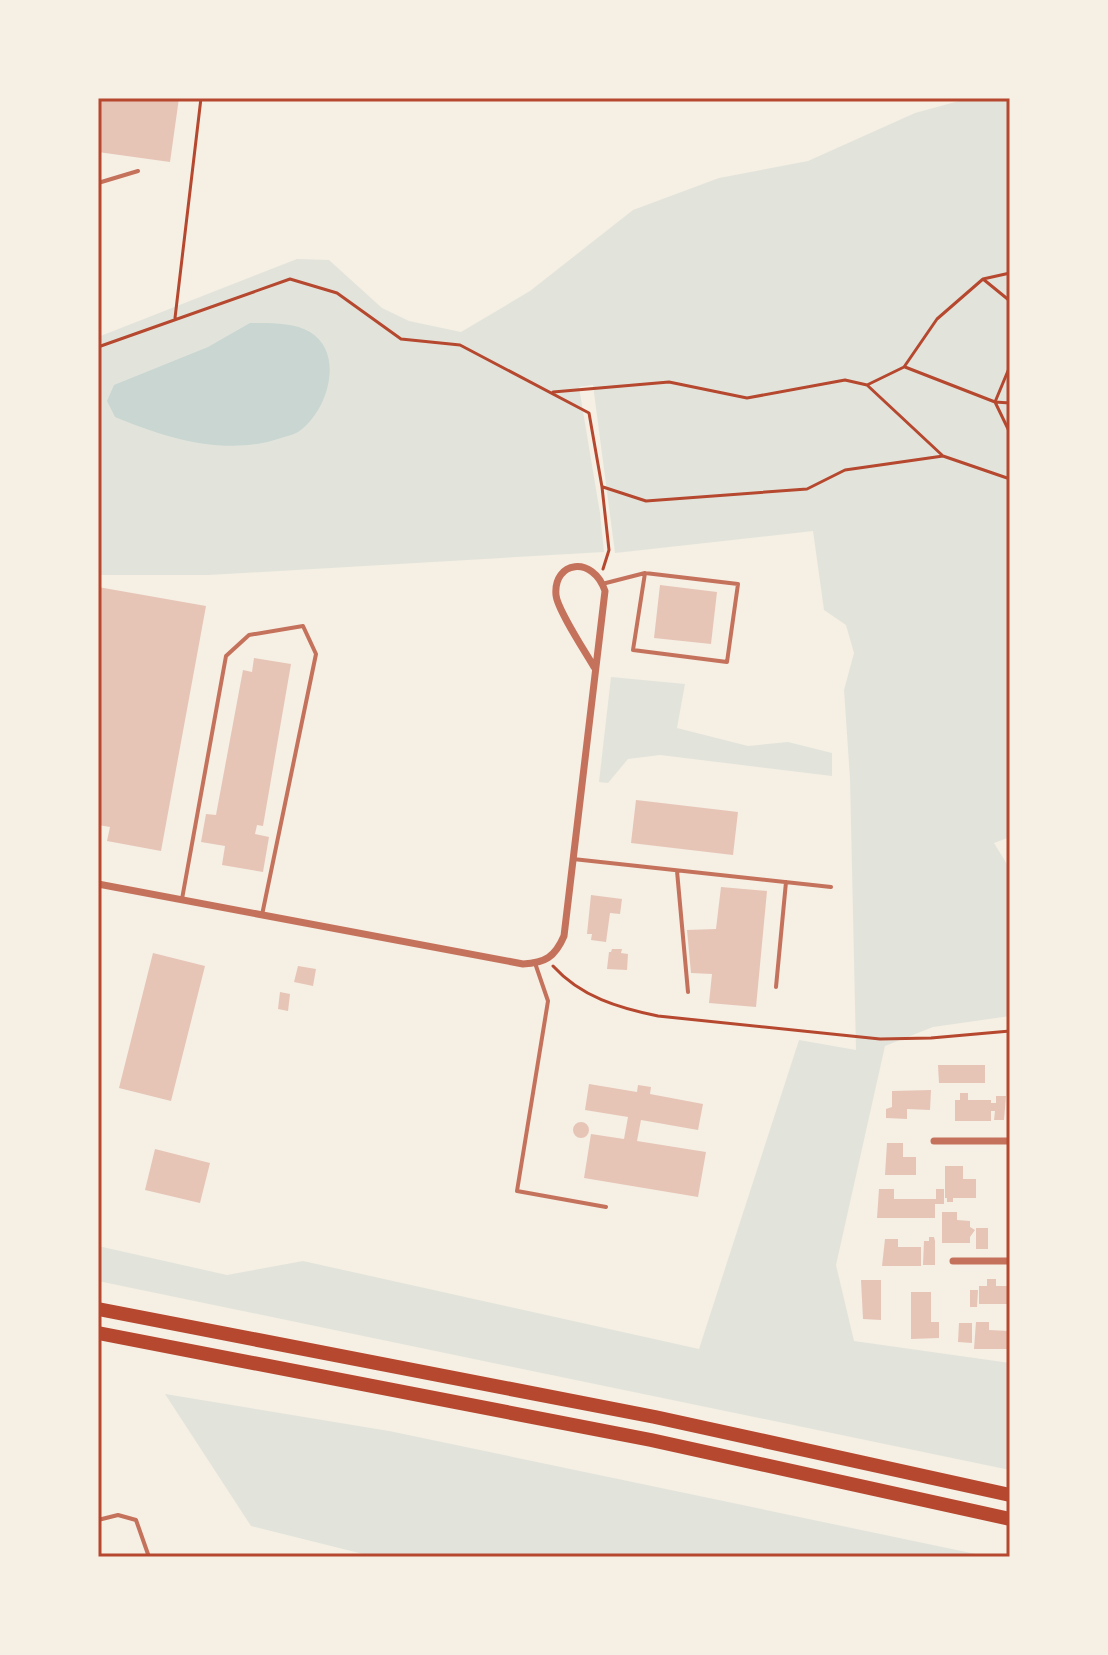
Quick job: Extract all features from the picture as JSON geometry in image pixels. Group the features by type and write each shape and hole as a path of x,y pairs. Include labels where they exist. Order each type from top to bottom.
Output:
{"highway":[{"path":"98,1309 655,1417 1010,1495"},
{"path":"98,1333 651,1440 1010,1519"}],"street":[{"path":"98,884 523,964 548,960 559,948 564,936 605,591 601,580 587,567 571,568 561,574 555,598 594,667"},
{"path":"934,1141 1010,1141"},
{"path":"953,1261 1010,1261"}],"lane":[{"path":"98,183 138,171"},
{"path":"601,580 645,573 738,584 727,662 633,650 645,573"},
{"path":"182,900 226,656 249,635 303,626 316,654 262,915"},
{"path":"573,859 831,887"},
{"path":"677,871 688,992"},
{"path":"776,987 786,882"},
{"path":"535,963 548,1001 517,1191 606,1207"},
{"path":"98,1520 118,1515 136,1520 149,1557"}],"path":[{"path":"175,318 201,98"},
{"path":"867,385 904,367 937,319 983,279 1010,273"},
{"path":"98,347 290,279 337,293 401,339 460,345 589,413 609,550 601,580"},
{"path":"983,279 1010,301"},
{"path":"1010,366 995,402 1010,433"},
{"path":"904,367 995,402 1010,403"},
{"path":"553,392 669,382 747,398 845,380 867,385 943,456 1010,479"},
{"path":"602,487 646,501 807,489 845,470 943,456"},
{"path":"548,960 564,979 584,993 625,1010 658,1016 880,1039 1010,1031"}],"shaded area":[{"path":"970,98 1010,98 1010,837 994,843 1010,869 1010,1016 933,1027 885,1046 836,1265 854,1341 1010,1363 1010,1470 98,1281 98,1246 227,1275 303,1261 699,1349 799,1040 856,1050 850,778 844,690 854,653 846,625 824,610 813,531 615,553 593,385 579,387 604,552 209,575 98,575 98,337 297,259 329,260 382,308 409,321 461,332 530,291 633,210 719,178 808,161 915,113"},
{"path":"250,323 296,326 310,332 321,342 327,354 330,368 324,398 308,423 298,432 260,443 218,445 175,438 115,417 107,401 114,385 208,347"},
{"path":"611,677 685,684 677,728 748,746 788,742 832,753 832,776 660,755 628,759 608,783 599,782"},
{"path":"165,1394 389,1431 990,1557 375,1557 251,1526"}],"building":[{"path":"98,98 179,98 170,162 98,152"},
{"path":"660,585 717,592 711,644 654,638"},
{"path":"98,587 206,606 161,851 107,841 110,827 98,825"},
{"path":"254,658 291,664 263,826 257,825 255,834 269,837 263,872 222,865 225,846 201,842 206,814 216,815 243,670 252,672"},
{"path":"636,800 738,812 733,855 631,843"},
{"path":"721,887 767,891 756,1007 709,1003 712,974 691,973 687,930 716,929"},
{"path":"591,895 622,899 620,914 610,913 606,942 591,940 592,934 587,934"},
{"path":"612,949 622,949 621,953 628,954 627,970 607,969"},
{"path":"153,953 205,966 171,1101 119,1088"},
{"path":"298,966 316,969 313,986 294,982"},
{"path":"280,992 290,994 288,1011 278,1009"},
{"path":"938,1065 985,1065 985,1083 939,1083"},
{"path":"589,1084 637,1092 638,1085 651,1087 650,1094 703,1104 698,1130 641,1120 637,1141 706,1152 698,1197 584,1178 591,1134 624,1139 628,1117 585,1110"},
{"path":"931,1090 930,1110 907,1109 907,1119 886,1118 886,1109 892,1107 892,1091"},
{"path":"960,1093 968,1093 968,1100 991,1100 991,1103 996,1103 996,1096 1006,1096 1004,1120 994,1120 995,1111 991,1111 991,1121 955,1121 955,1100 960,1100"},
{"path":"581,1122 589,1130 581,1138 573,1130"},
{"path":"887,1143 903,1143 903,1157 916,1157 916,1175 885,1175"},
{"path":"155,1149 210,1163 200,1203 145,1190"},
{"path":"945,1166 963,1166 963,1179 976,1179 976,1198 953,1198 953,1202 947,1202"},
{"path":"879,1189 894,1189 894,1199 936,1199 936,1189 944,1189 944,1204 935,1204 935,1218 877,1218"},
{"path":"942,1212 957,1212 957,1220 970,1221 970,1227 975,1230 970,1243 942,1243"},
{"path":"976,1228 988,1228 988,1249 976,1249"},
{"path":"929,1237 934,1237 935,1241 935,1265 923,1265 924,1241 929,1241"},
{"path":"885,1239 898,1239 898,1247 921,1247 921,1266 882,1266"},
{"path":"987,1279 996,1279 996,1286 1009,1286 1009,1304 979,1304 979,1286 987,1286"},
{"path":"861,1280 881,1280 881,1320 863,1319"},
{"path":"970,1290 978,1290 977,1307 970,1307"},
{"path":"911,1292 931,1292 931,1322 939,1322 939,1338 911,1339"},
{"path":"976,1322 989,1322 989,1330 1010,1331 1010,1349 974,1349"},
{"path":"959,1323 972,1323 972,1343 958,1342"}]}
